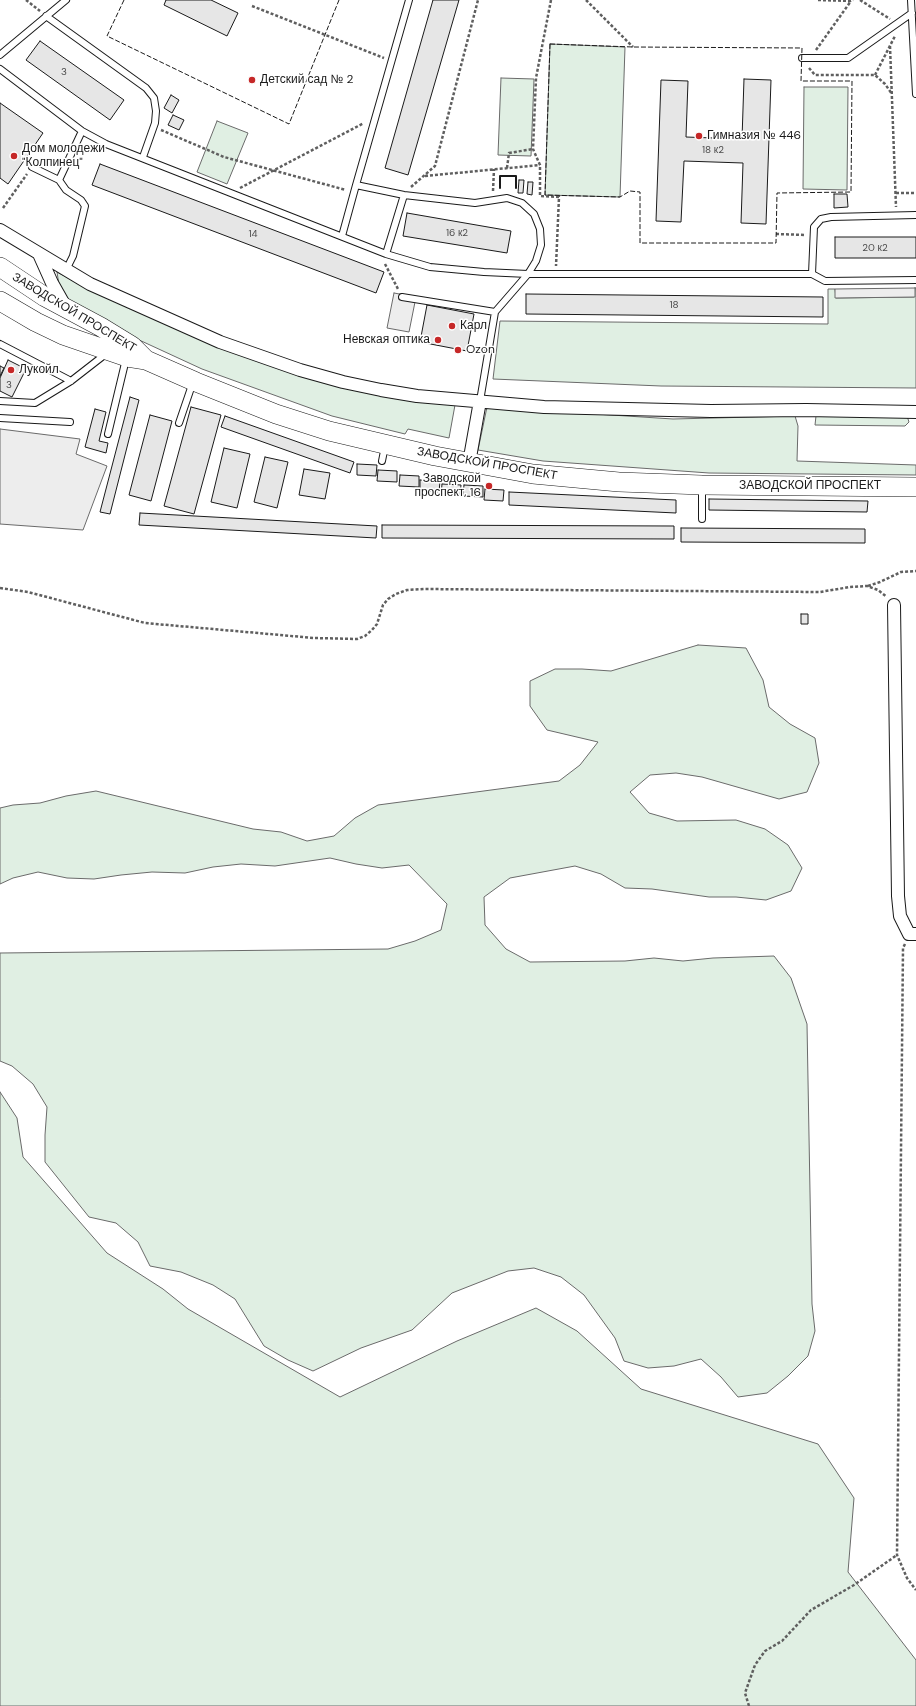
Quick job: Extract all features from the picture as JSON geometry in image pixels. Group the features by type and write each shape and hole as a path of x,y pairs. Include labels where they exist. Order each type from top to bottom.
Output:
{"main road":[{"name":"ЗАВОДСКОЙ ПРОСПЕКТ","path":"0,267 45,297 68,310 122,348 146,360 193,381 384,453 469,462 541,474 619,482 702,485 916,487"},
{"name":"ЗАВОДСКОЙ ПРОСПЕКТ","path":"0,301 36,322 63,335 122,348"}],"street":[{"path":"0,230 90,284 220,342 300,370 343,382 381,390 416,396 544,407 712,411 806,410 916,412"},
{"path":"39,254 52,283 68,310"},
{"path":"469,462 480,401"},
{"path":"894,606 898,896 900,916 912,934"}],"lane":[{"path":"0,55 66,0"},
{"path":"342,236 409,0"},
{"path":"911,0 916,94"},
{"path":"806,58 848,58 912,13"},
{"path":"46,16 146,88 154,98 156,111 143,157"},
{"path":"0,69 82,131 106,144 143,157 378,251 430,267 528,274 812,274 825,282 916,280"},
{"path":"58,180 82,131"},
{"path":"32,167 58,180 66,190 81,200 85,206 73,256 66,270"},
{"path":"356,185 404,195 475,203 507,198 522,203 534,214 540,229 541,245 536,261 528,274 495,312 480,401"},
{"path":"386,254 404,195"},
{"path":"812,274 814,226 821,219 831,217 916,216"},
{"path":"402,297 495,312"},
{"path":"0,344 70,381"},
{"path":"0,401 35,403 122,348"},
{"path":"108,434 122,348"},
{"path":"179,423 193,381"},
{"path":"0,418 70,422"},
{"path":"702,485 702,518"}],"path":[{"path":"26,0 46,16"},
{"path":"404,195 435,166 478,0"},
{"path":"551,0 536,78 532,150 540,165 540,196 559,197 556,274"},
{"path":"586,0 633,47"},
{"path":"818,0 852,1"},
{"path":"860,0 897,23"},
{"path":"852,1 806,58 806,63 816,75 875,75 885,84 892,94"},
{"path":"252,6 392,60"},
{"path":"875,75 904,18"},
{"path":"890,46 896,216"},
{"path":"231,192 376,117"},
{"path":"153,126 224,157 354,192"},
{"path":"507,168 509,153 532,150"},
{"path":"424,176 540,165"},
{"path":"493,199 494,169"},
{"path":"3,208 24,178"},
{"path":"896,193 916,193"},
{"path":"776,234 814,235"},
{"path":"378,251 402,297"},
{"path":"0,588 28,592 146,623 314,638 357,639 366,636 377,624 383,605 388,599 407,590 820,592 867,586 880,582 901,572 916,571"},
{"path":"867,586 878,590 887,597 894,606"},
{"path":"912,934 903,948 897,1555 907,1578 916,1590"},
{"path":"749,1706 745,1693 755,1665 765,1651 782,1641 811,1610 854,1586 897,1555"}],"green space":[{"path":"550,44 625,47 620,197 545,195"},
{"path":"501,78 534,79 531,156 498,155"},
{"path":"804,87 848,87 847,190 803,189"},
{"path":"217,121 248,133 227,184 197,172"},
{"path":"57,272 100,295 327,383 455,405 449,438 408,429 405,434 332,416 202,369 98,321 68,304 59,285"},
{"path":"915,288 916,388 661,386 493,379 500,321 828,324 828,289 835,289 836,298 914,297"},
{"path":"487,407 673,419 795,416 798,426 797,461 916,465 916,475 709,473 543,461 478,450"},
{"path":"816,416 907,416 909,422 905,426 815,425"},
{"path":"698,645 746,648 763,680 769,707 790,724 815,738 819,763 807,792 779,799 702,777 676,773 650,775 630,792 649,813 677,821 736,820 765,829 788,845 802,868 791,891 766,900 736,897 709,897 652,889 625,888 601,874 575,866 510,878 484,897 485,925 506,949 530,962 625,961 654,958 683,961 713,958 774,956 791,978 807,1024 812,1304 815,1331 808,1356 788,1376 767,1393 738,1397 721,1377 701,1359 674,1366 648,1368 624,1361 615,1338 584,1295 561,1277 534,1268 508,1271 452,1293 412,1330 361,1348 313,1371 288,1360 264,1346 235,1299 213,1285 181,1272 150,1266 138,1242 116,1223 89,1217 45,1162 47,1107 33,1084 12,1066 0,1061 0,953 388,949 415,941 441,930 447,904 409,865 382,868 330,858 275,866 241,864 213,867 185,873 152,872 94,879 67,878 38,872 13,878 0,884 0,808 13,805 40,803 66,796 96,791 253,829 281,832 307,841 334,836 355,818 378,805 559,781 580,765 598,742 547,730 530,706 530,681 555,669 611,671"},
{"path":"0,1092 17,1118 23,1157 107,1253 163,1289 188,1309 340,1397 457,1341 536,1308 577,1331 641,1389 818,1444 854,1498 848,1572 916,1660 916,1706 0,1706"}],"shaded area":[{"path":"915,288 915,297 835,298 835,289"},
{"path":"394,293 416,297 409,332 387,328"},
{"path":"0,429 80,439 76,454 107,466 83,530 0,524"}],"building":[{"path":"166,0 211,0 238,13 227,36 164,5"},
{"path":"433,0 459,0 408,175 385,168"},
{"path":"40,41 124,100 110,120 26,60"},
{"path":"744,79 771,80 766,224 741,223 743,163 684,161 681,222 656,221 661,80 688,81 686,137 742,139"},
{"path":"171,95 179,100 172,113 164,108"},
{"name":"Дом молодежи \"Колпинец\"","path":"0,103 43,133 8,184 0,178"},
{"path":"173,115 184,120 179,130 168,125"},
{"path":"100,164 384,272 376,293 92,185"},
{"path":"519,180 524,180 523,193 518,193"},
{"path":"528,182 533,182 532,195 527,194"},
{"path":"834,194 847,194 848,207 834,208"},
{"path":"407,213 511,231 507,253 403,236"},
{"path":"835,237 916,237 916,258 835,258"},
{"path":"526,294 823,297 823,317 526,314"},
{"path":"427,305 474,314 467,351 420,342"},
{"name":"Лукойл","path":"8,360 26,369 12,397 0,391 0,378"},
{"path":"0,366 4,368 0,376"},
{"path":"130,397 139,400 110,514 100,512"},
{"path":"191,407 221,415 194,514 164,506"},
{"path":"95,409 106,412 99,441 108,443 106,453 85,447"},
{"path":"150,415 172,421 151,501 129,495"},
{"path":"225,416 354,462 350,473 221,427"},
{"path":"224,448 250,454 237,508 211,502"},
{"path":"265,457 288,462 277,508 254,502"},
{"path":"357,464 377,465 376,476 357,475"},
{"path":"304,469 330,473 325,499 299,495"},
{"path":"378,470 397,471 397,482 377,481"},
{"path":"400,475 419,476 419,487 399,486"},
{"path":"420,480 440,481 439,492 420,491"},
{"path":"442,484 461,485 460,496 441,495"},
{"path":"464,485 483,486 483,497 463,496"},
{"path":"485,489 504,490 503,501 484,500"},
{"path":"509,492 676,500 676,513 509,505"},
{"path":"709,499 868,501 867,512 709,510"},
{"path":"140,513 377,526 376,538 139,525"},
{"path":"382,525 674,526 674,539 382,538"},
{"path":"681,528 865,529 865,543 681,542"},
{"path":"801,614 808,614 808,624 801,624"}],"fence":[{"path":"124,0 107,36 289,124 339,0"},
{"path":"550,44 633,47 802,48 801,81 852,81 851,192 777,193 776,243 640,243 640,192 630,191 620,197 545,195 550,44"}],"wall":[{"path":"500,188 500,176 516,176 516,188"}],"place":[{"name":"Детский сад № 2","path":"252,80"},
{"name":"Гимназия № 446","path":"699,136"},
{"name":"Дом молодежи \"Колпинец\"","path":"14,156"},
{"name":"Карл","path":"452,326"},
{"name":"Невская оптика","path":"438,340"},
{"name":"Ozon","path":"458,350"},
{"name":"Лукойл","path":"11,370"},
{"name":"Заводской проспект, 16","path":"489,486"}]}
